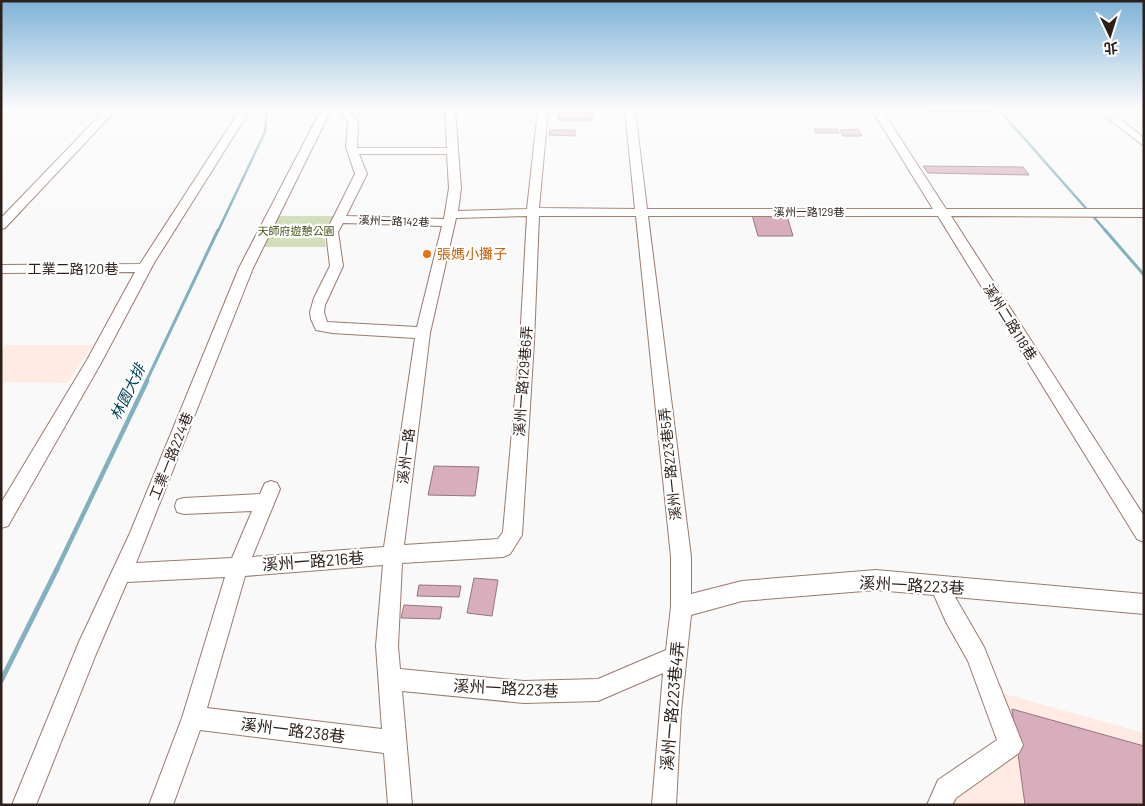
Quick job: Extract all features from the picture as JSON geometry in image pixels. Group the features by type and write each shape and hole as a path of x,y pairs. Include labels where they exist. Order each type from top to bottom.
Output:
{"street":[{"path":"1,225 75,148"},
{"path":"1,520 93,363 144,268 221,148"},
{"name":"工業一路224巷","path":"24,805 87,650 122,573 246,268 306,148"},
{"path":"351,148 361,168 361,174 332,232 331,240 336,258 336,270 320,299 317,320 322,326 423,333"},
{"name":"溪州一路","path":"400,805 393,742 387,646 394,555 411,412 423,333 450,219 455,188 452,148"},
{"path":"533,212 539,148"},
{"path":"634,148 654,320"},
{"name":"溪州二路118巷","path":"900,148 1144,533"},
{"path":"352,151 452,151"},
{"name":"溪州一路129巷","path":"450,219 533,212 1090,213"},
{"name":"溪州一路129巷6弄","path":"503,548 512,535 527,342 533,212"},
{"path":"1090,213 1144,213"},
{"name":"溪州一路142巷","path":"340,219 450,219"},
{"name":"工業二路120巷","path":"1,269 144,268"},
{"name":"溪州一路223巷5弄","path":"654,320 681,557 681,607"},
{"path":"161,805 193,718 238,566 269,495 184,506"},
{"name":"溪州一路216巷","path":"122,573 308,563 503,548"},
{"name":"溪州一路223巷","path":"681,607 742,591 876,580 1144,604"},
{"path":"938,805 947,789 1011,746 976,655 953,615 940,586"},
{"name":"溪州一路223巷4弄","path":"664,805 681,607"},
{"name":"溪州一路223巷","path":"389,679 524,692 598,690 676,657"},
{"name":"溪州一路238巷","path":"193,718 393,742"}],"shaded area":[{"path":"6,345 93,345 67,383 1,382 1,351"},
{"path":"1002,693 1144,733 1144,805 952,805 947,781 1007,758 1011,715"}],"green space":[{"name":"天師府遊憩公園","path":"273,216 334,216 323,232 326,247 259,247"}],"building":[{"path":"923,166 1023,167 1029,175 928,173"},
{"path":"752,215 787,216 793,236 758,236"},
{"path":"434,466 479,467 475,496 428,495"},
{"path":"474,578 498,580 492,616 467,613"},
{"path":"419,585 461,586 459,597 417,596"},
{"path":"404,605 442,607 440,619 401,618"},
{"path":"1012,709 1144,746 1144,805 1025,805"}],"waterway":[{"name":"林園大排","path":"218,231 258,148"},
{"path":"1032,148 1106,231"},
{"name":"林園大排","path":"146,382 218,230"},
{"path":"1105,230 1144,275"},
{"name":"林園大排","path":"56,571 147,381"},
{"name":"林園大排","path":"1,681 56,571"}],"place":[{"name":"張媽小攤子","path":"427,254"}]}
